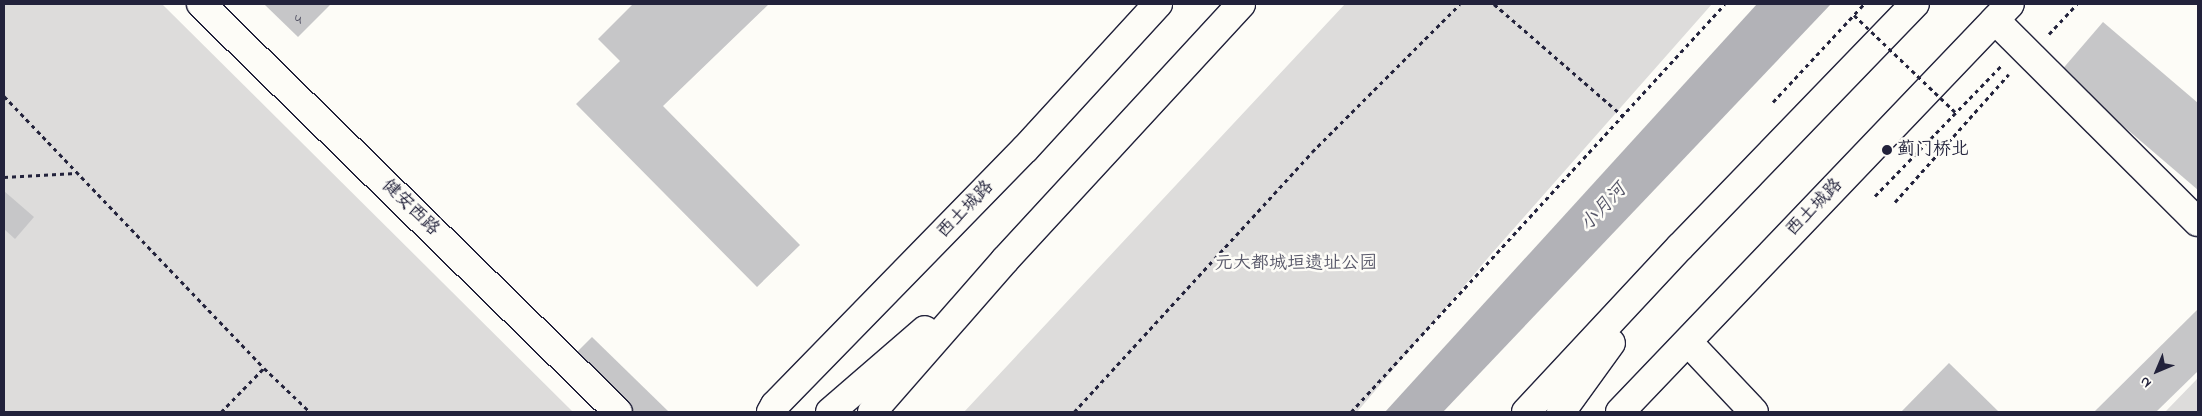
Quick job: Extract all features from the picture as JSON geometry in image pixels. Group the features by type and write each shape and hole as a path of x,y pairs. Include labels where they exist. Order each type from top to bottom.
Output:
{"main road":[{"name":"健安西路","path":"201,4 618,412"},
{"name":"西土城路","path":"771,412 1025,149 1158,4"},
{"path":"872,412 1005,260 1241,4"},
{"path":"1526,412 1680,247 1915,4"},
{"name":"西土城路","path":"1620,412 2003,12"},
{"path":"2003,12 2029,54 2198,222"},
{"path":"1561,412 1680,247"},
{"path":"830,412 1005,260"},
{"path":"1688,342 1754,412"}],"path":[{"path":"1074,412 1312,152 1460,4"},
{"path":"1494,4 1623,116"},
{"path":"1351,412 1725,4"},
{"path":"1773,102 1864,4"},
{"path":"1895,202 2029,54 2077,4"},
{"path":"1854,15 1955,112"},
{"path":"1875,196 2000,66"},
{"path":"4,96 264,368 310,412"},
{"path":"4,177 76,172"},
{"path":"221,412 264,368"}],"green space":[{"path":"4,4 162,4 573,412 4,412"},
{"name":"元大都城垣遗址公园","path":"1345,4 1712,4 1493,252 1357,412 964,412"},
{"path":"2198,378 2198,412 2165,412"}],"water":[{"name":"小月河","path":"1757,4 1831,4 1443,412 1385,412"}],"building":[{"path":"264,4 331,4 298,37"},
{"path":"633,4 769,4 663,106 800,245 757,287 576,104 620,61 598,39"},
{"path":"2103,22 2198,103 2198,190 2060,72"},
{"path":"4,191 34,217 15,239 4,229"},
{"path":"2198,309 2198,371 2156,412 2094,412"},
{"path":"592,337 669,412 632,412 574,355"},
{"path":"1949,363 1999,412 1901,412"}],"place":[{"name":"蓟门桥北","path":"1887,150"}]}
